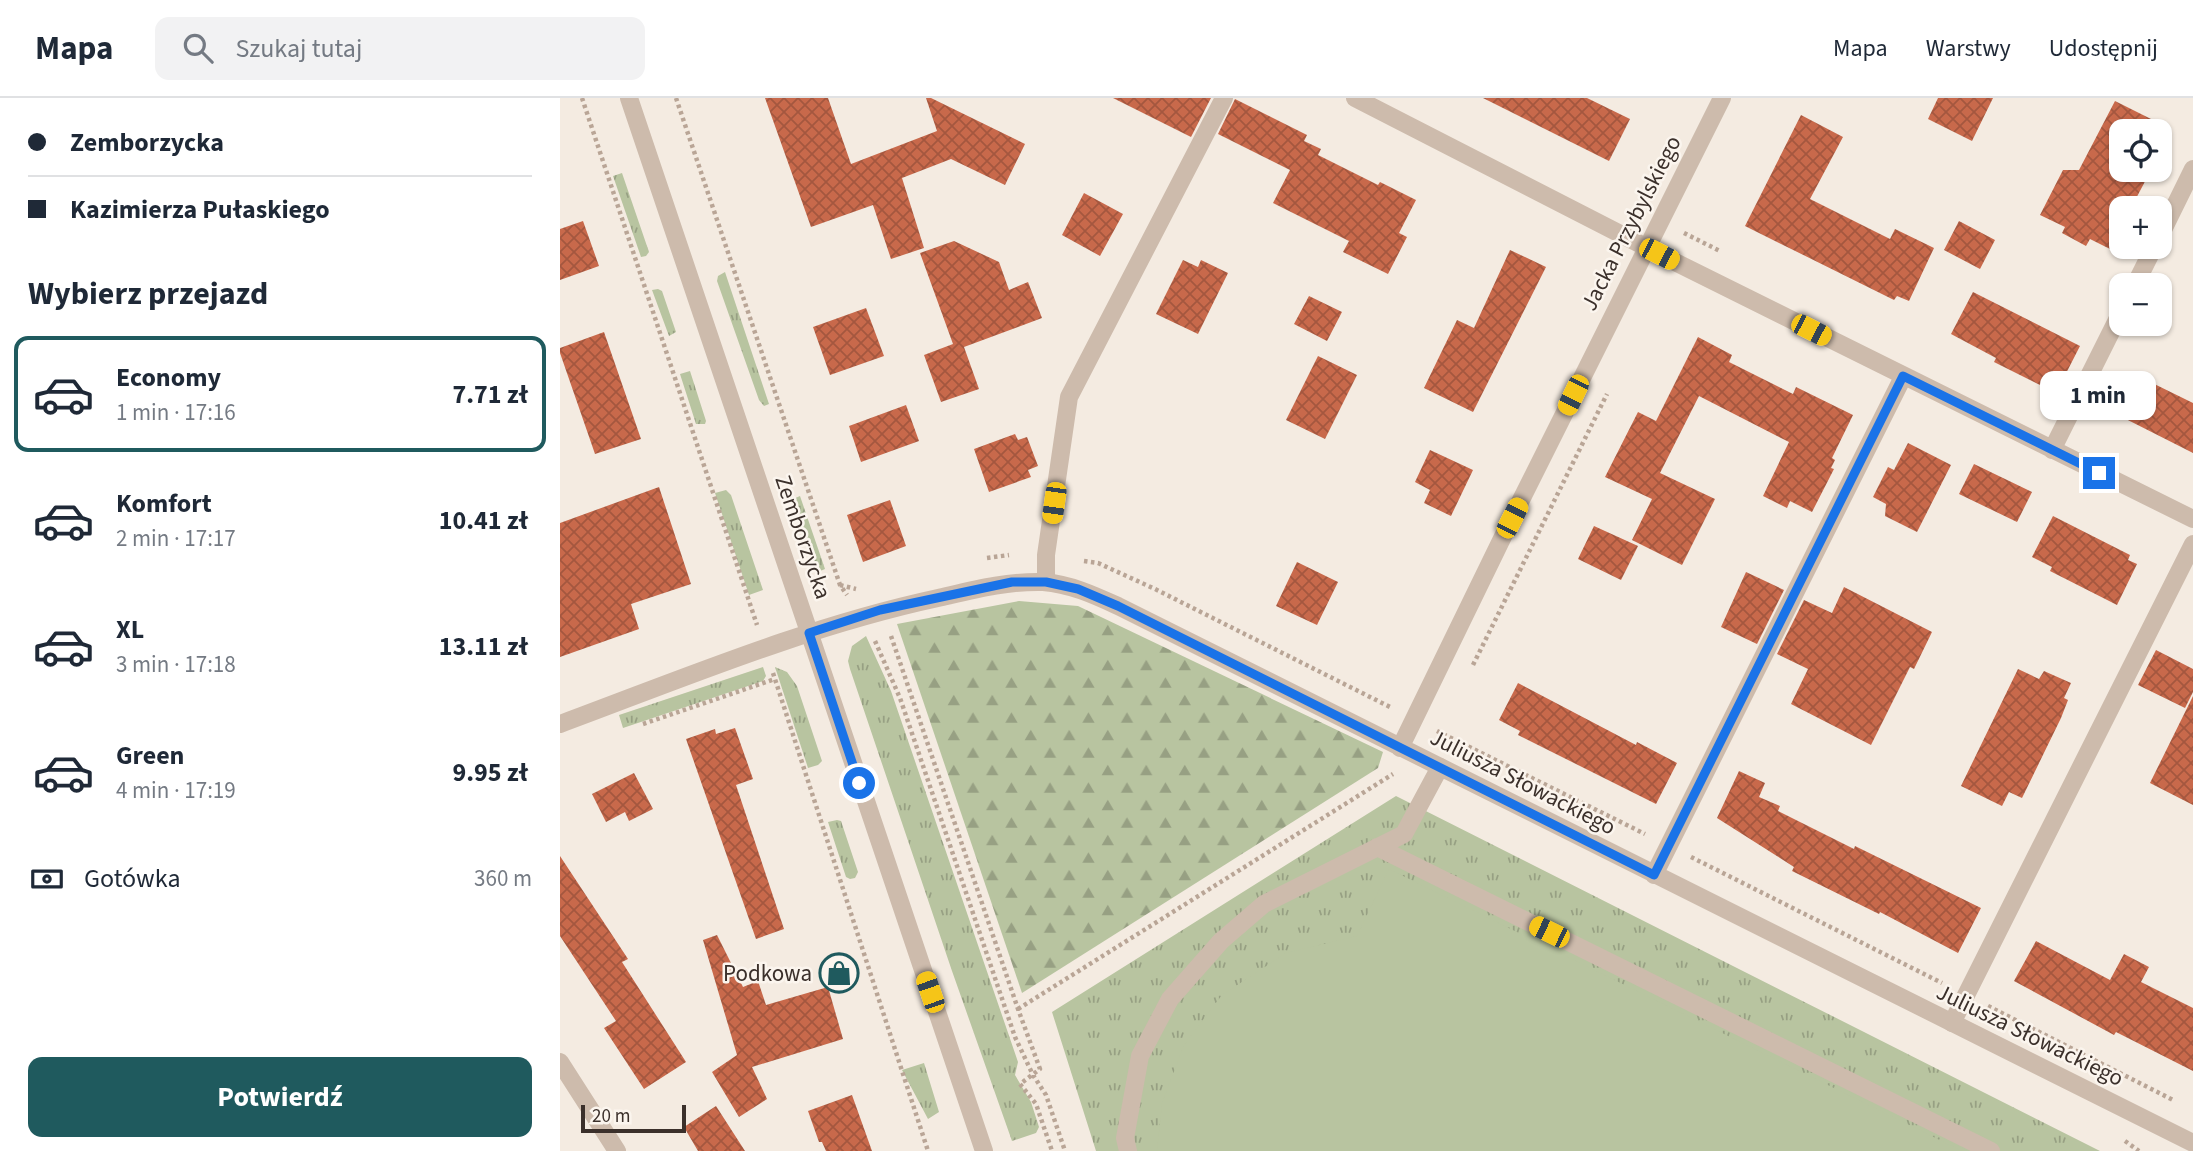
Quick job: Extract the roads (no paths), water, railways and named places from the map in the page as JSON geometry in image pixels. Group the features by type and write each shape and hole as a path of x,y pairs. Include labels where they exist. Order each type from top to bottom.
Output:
{"street":[{"name":"Zemborzycka","path":"629,98 984,1151"},
{"path":"1046,582 1046,555 1069,397 1224,98"},
{"path":"1355,98 1646,247 2193,519"},
{"name":"Jacka Przybylskiego","path":"1400,748 1721,98"},
{"path":"2172,212 2193,169"},
{"path":"2052,450 2109,336"},
{"path":"1654,875 1903,376"},
{"path":"1952,1023 2193,544"},
{"name":"Juliusza Słowackiego","path":"560,724 765,648 863,615 1012,582 1046,582 1078,589 1118,606 2193,1143"},
{"path":"1128,1151 1125,1138 1140,1056 1170,999 1221,941 1264,904 1404,834 1440,767"},
{"path":"1377,847 1991,1151"},
{"path":"560,1062 617,1151"}],"place":[{"name":"Podkowa","path":"839,973"}]}
